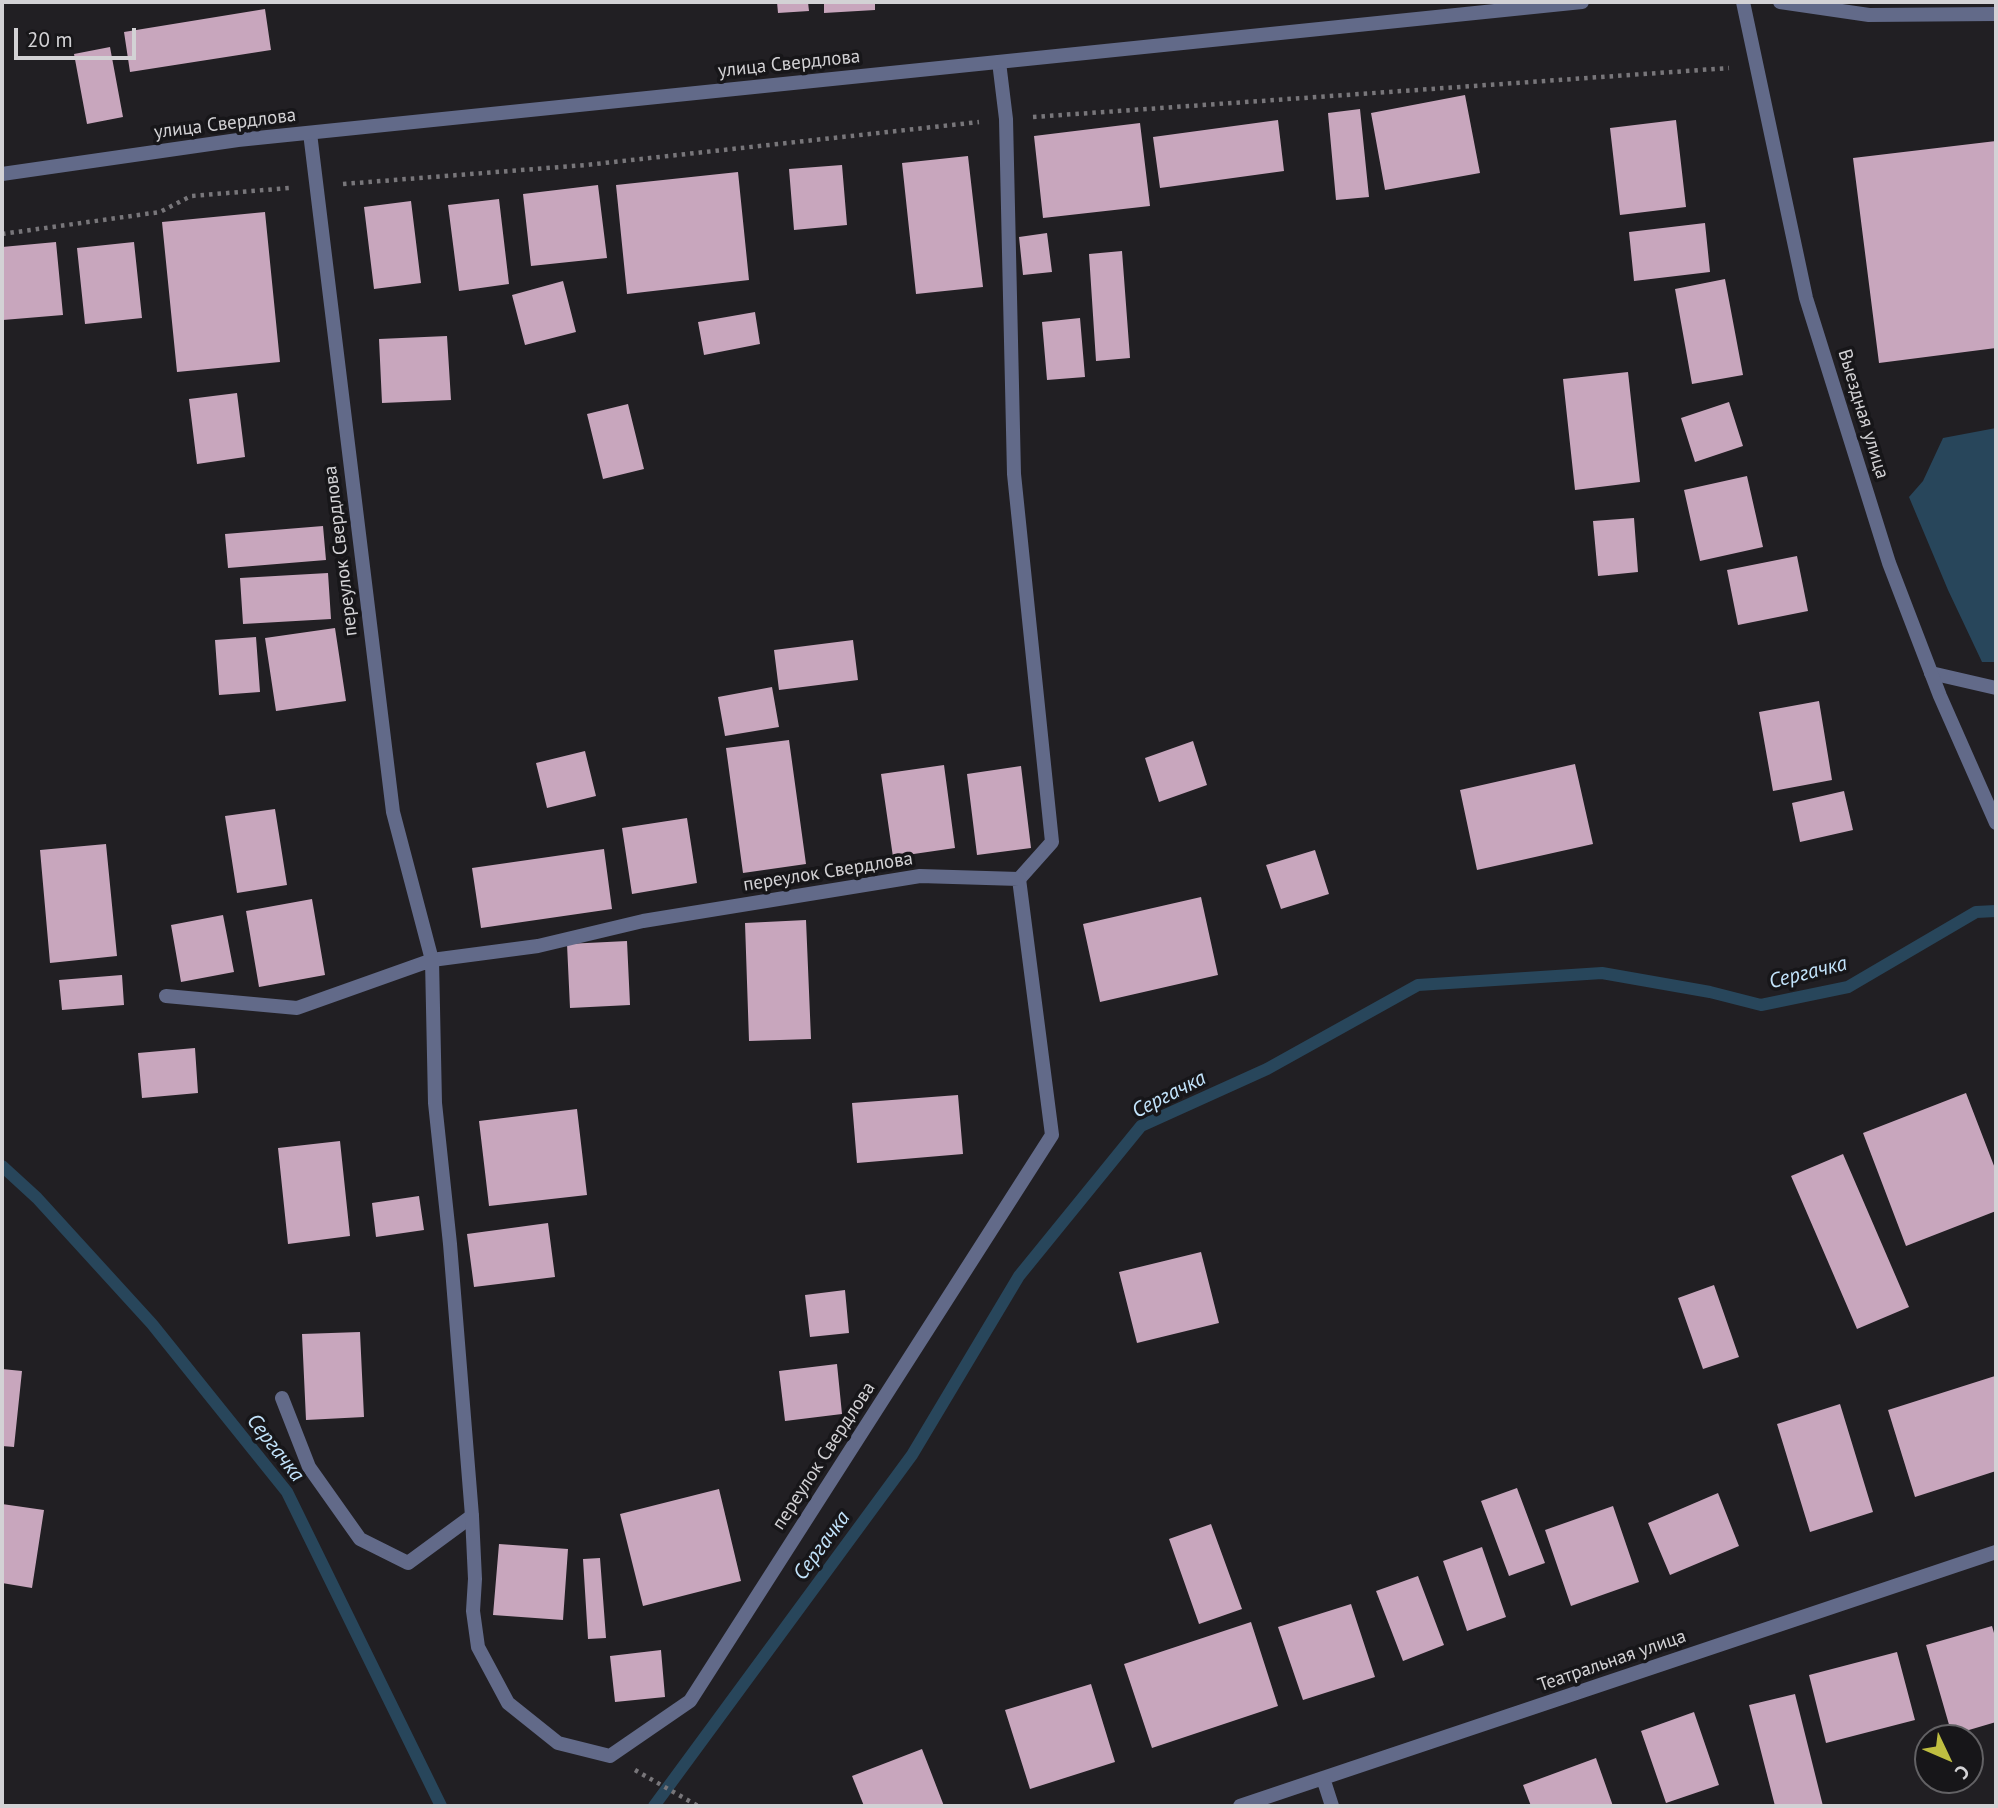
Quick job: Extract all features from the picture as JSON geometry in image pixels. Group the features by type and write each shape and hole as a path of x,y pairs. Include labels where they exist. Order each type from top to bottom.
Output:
{"street":[{"name":"улица Свердлова","path":"2,174 238,140 1582,2"},
{"name":"Выездная улица","path":"1743,2 1806,298 1889,563 1931,673 1996,823"},
{"path":"1780,2 1869,15 1996,14"},
{"path":"999,62 1006,118 1014,474 1052,842 1018,879"},
{"name":"переулок Свердлова","path":"166,996 297,1008 432,960 538,946 643,921 920,876 1018,879 1052,1135 690,1701 610,1756 558,1743 508,1703 478,1647 473,1611 475,1580 472,1516 435,1102 432,960 393,813 310,133"},
{"path":"1931,673 1996,688"},
{"path":"282,1398 309,1467 360,1539 408,1563 472,1516"},
{"name":"Театральная улица","path":"1240,1806 1996,1552"},
{"path":"1323,1778 1332,1806"}],"path":[{"path":"2,234 160,212 191,196 586,165 1006,118 1756,66"},
{"path":"610,1756 698,1806"}],"water":[{"path":"1996,428 1996,662 1982,662 1909,497 1923,481 1943,438"}],"building":[{"path":"777,2 808,2 809,11 778,13"},
{"path":"824,2 875,2 875,10 824,13"},
{"path":"265,9 271,50 130,72 124,32"},
{"path":"110,47 123,117 87,124 74,54"},
{"path":"1465,95 1480,173 1385,190 1371,113"},
{"path":"1360,109 1369,197 1336,200 1328,113"},
{"path":"1278,120 1284,171 1160,188 1153,137"},
{"path":"1676,120 1686,207 1620,215 1610,128"},
{"path":"1140,123 1150,206 1043,218 1034,136"},
{"path":"1996,141 1996,348 1879,363 1853,158"},
{"path":"968,156 983,287 916,294 902,163"},
{"path":"842,165 847,225 794,230 789,169"},
{"path":"738,172 749,280 627,294 616,185"},
{"path":"598,185 607,258 531,266 523,194"},
{"path":"499,199 509,284 459,291 448,205"},
{"path":"411,201 421,283 374,289 364,207"},
{"path":"265,212 280,362 177,372 162,222"},
{"path":"1705,223 1710,272 1634,281 1629,232"},
{"path":"1047,233 1052,272 1023,275 1019,237"},
{"path":"56,242 63,315 3,320 2,247"},
{"path":"134,242 142,318 85,324 77,248"},
{"path":"1122,251 1130,358 1096,361 1089,254"},
{"path":"1725,279 1743,375 1692,384 1675,289"},
{"path":"563,281 576,332 525,345 512,295"},
{"path":"755,312 760,344 704,355 698,322"},
{"path":"1080,318 1085,377 1047,380 1042,322"},
{"path":"447,336 451,400 382,403 379,339"},
{"path":"1628,372 1640,482 1575,490 1563,379"},
{"path":"237,393 245,457 197,464 189,399"},
{"path":"1729,402 1743,446 1695,462 1681,418"},
{"path":"628,404 644,469 603,479 587,414"},
{"path":"1747,476 1763,547 1700,561 1684,490"},
{"path":"1634,518 1638,572 1598,576 1593,521"},
{"path":"323,526 326,560 228,568 225,534"},
{"path":"1797,556 1808,611 1738,625 1727,570"},
{"path":"328,573 331,619 243,624 240,578"},
{"path":"335,628 346,701 276,711 265,638"},
{"path":"256,637 260,692 219,695 215,640"},
{"path":"853,640 858,680 779,690 774,650"},
{"path":"772,687 779,727 725,736 718,697"},
{"path":"1819,701 1832,780 1773,791 1759,712"},
{"path":"789,740 806,864 743,873 726,748"},
{"path":"1193,741 1207,785 1159,802 1145,758"},
{"path":"585,751 596,796 547,808 536,763"},
{"path":"1575,764 1593,844 1477,870 1460,790"},
{"path":"944,765 955,848 893,857 881,774"},
{"path":"1021,766 1031,848 977,855 967,774"},
{"path":"1844,791 1853,830 1800,842 1792,803"},
{"path":"275,809 287,885 237,893 225,816"},
{"path":"687,818 697,883 632,894 622,828"},
{"path":"106,844 117,956 50,963 40,850"},
{"path":"604,849 612,909 481,928 472,868"},
{"path":"1315,850 1329,894 1281,909 1266,865"},
{"path":"1201,897 1218,975 1100,1002 1083,924"},
{"path":"312,899 325,975 259,987 246,911"},
{"path":"223,915 234,972 181,982 171,925"},
{"path":"806,920 811,1039 749,1041 745,923"},
{"path":"627,941 630,1005 570,1008 567,944"},
{"path":"122,975 124,1005 62,1010 59,980"},
{"path":"195,1048 198,1093 142,1098 138,1053"},
{"path":"1966,1093 1996,1171 1996,1211 1906,1246 1863,1133"},
{"path":"958,1095 963,1154 857,1163 852,1103"},
{"path":"577,1109 587,1195 489,1206 479,1121"},
{"path":"340,1141 350,1236 288,1244 278,1148"},
{"path":"1843,1154 1909,1307 1857,1329 1791,1176"},
{"path":"419,1196 424,1230 376,1237 372,1203"},
{"path":"548,1223 555,1277 474,1287 467,1234"},
{"path":"1201,1252 1219,1323 1137,1343 1119,1272"},
{"path":"1714,1285 1739,1357 1703,1369 1678,1298"},
{"path":"845,1290 849,1333 810,1337 805,1295"},
{"path":"360,1332 364,1417 306,1420 302,1334"},
{"path":"837,1364 842,1414 785,1421 779,1371"},
{"path":"2,1369 22,1371 14,1447 2,1446"},
{"path":"1995,1376 1996,1471 1915,1497 1888,1410"},
{"path":"1840,1404 1873,1512 1810,1532 1777,1424"},
{"path":"1517,1488 1545,1563 1509,1576 1481,1501"},
{"path":"719,1489 741,1581 643,1606 620,1514"},
{"path":"1718,1493 1739,1546 1670,1575 1648,1523"},
{"path":"2,1504 44,1510 32,1588 2,1583"},
{"path":"1613,1506 1639,1582 1571,1606 1545,1530"},
{"path":"1211,1524 1242,1609 1199,1624 1169,1539"},
{"path":"499,1544 568,1549 563,1620 493,1615"},
{"path":"1482,1547 1506,1617 1467,1631 1443,1561"},
{"path":"600,1558 606,1638 588,1639 583,1559"},
{"path":"1418,1576 1444,1645 1403,1661 1376,1591"},
{"path":"1351,1604 1375,1677 1303,1700 1278,1627"},
{"path":"1251,1622 1278,1706 1152,1748 1124,1664"},
{"path":"1992,1626 1996,1640 1996,1722 1984,1726 1949,1724 1926,1645"},
{"path":"661,1650 665,1697 615,1702 610,1656"},
{"path":"1897,1652 1915,1720 1826,1743 1809,1675"},
{"path":"1091,1684 1115,1762 1030,1789 1005,1710"},
{"path":"1795,1694 1823,1806 1775,1806 1749,1705"},
{"path":"1694,1712 1719,1785 1666,1803 1641,1731"},
{"path":"922,1749 944,1806 864,1806 852,1776"},
{"path":"1596,1758 1613,1806 1531,1806 1523,1785"}],"waterway":[{"name":"Сергачка","path":"654,1806 912,1455 1019,1276 1141,1126 1267,1069 1418,985 1602,973 1710,992 1761,1005 1848,987 1976,912 1996,911"},
{"name":"Сергачка","path":"2,1166 37,1198 152,1324 287,1492 441,1806"}]}
